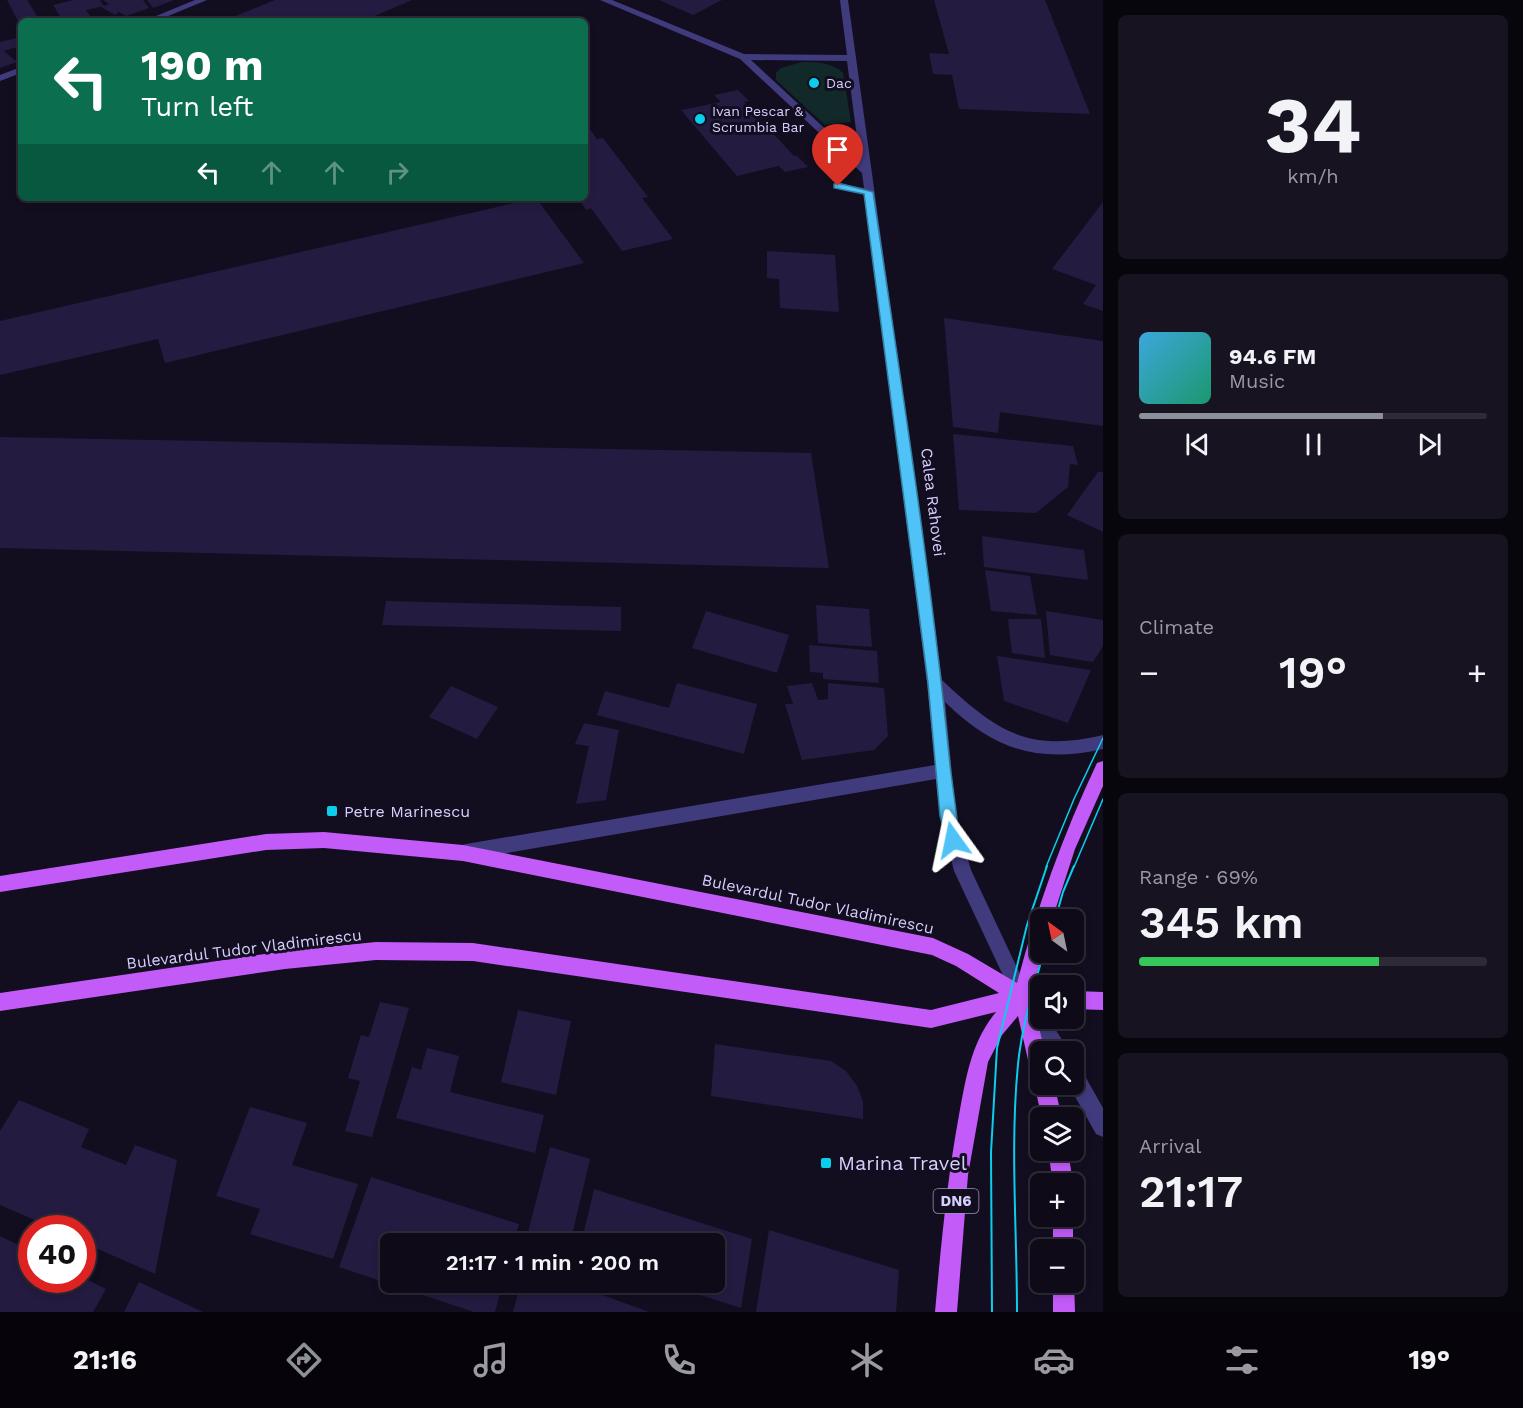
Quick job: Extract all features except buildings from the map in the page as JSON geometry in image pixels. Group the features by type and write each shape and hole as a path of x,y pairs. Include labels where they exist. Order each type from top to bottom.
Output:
{"main road":[{"path":"1047,909 1067,849 1103,768"},
{"name":"Bulevardul Tudor Vladimirescu","path":"0,885 266,842 324,840 463,853 829,924 933,947 962,960 1030,997"},
{"name":"Bulevardul Tudor Vladimirescu","path":"0,1002 285,960 376,951 473,952 931,1019 1030,998"},
{"name":"DN6","path":"946,1312 958,1175 979,1062 995,1028 1030,999"},
{"path":"1084,1000 1103,1001"},
{"path":"1064,1293 1064,1312"}],"street":[{"path":"156,18 203,0"},
{"path":"604,0 743,57 865,171"},
{"name":"Calea Rahovei","path":"844,0 935,683 948,816 963,871 1030,996"},
{"path":"743,57 852,58"},
{"path":"0,78 18,71"},
{"path":"838,186 868,192"},
{"path":"935,683 971,718 997,735 1019,744 1062,750 1103,742"},
{"path":"463,853 942,771"},
{"path":"1084,1094 1103,1127"}],"green space":[{"path":"802,62 829,65 843,73 851,122 825,125 776,80 776,73 781,68"}],"tram line":[{"path":"1046,867 1074,799 1103,738"},
{"path":"1074,867 1103,799"},
{"path":"992,1312 991,1152 997,1048 1027,925 1047,866"},
{"path":"1058,909 1074,866"},
{"path":"1017,1312 1014,1157 1018,1064 1022,1036 1041,963"}],"place":[{"name":"Dac","path":"814,83"},
{"name":"Ivan Pescar & Scrumbia Bar","path":"700,119"},
{"name":"Petre Marinescu","path":"332,811"},
{"name":"Marina Travel","path":"826,1163"}],"route":[{"path":"838,186 868,192 901,419 935,683 942,771 953,840"}]}
